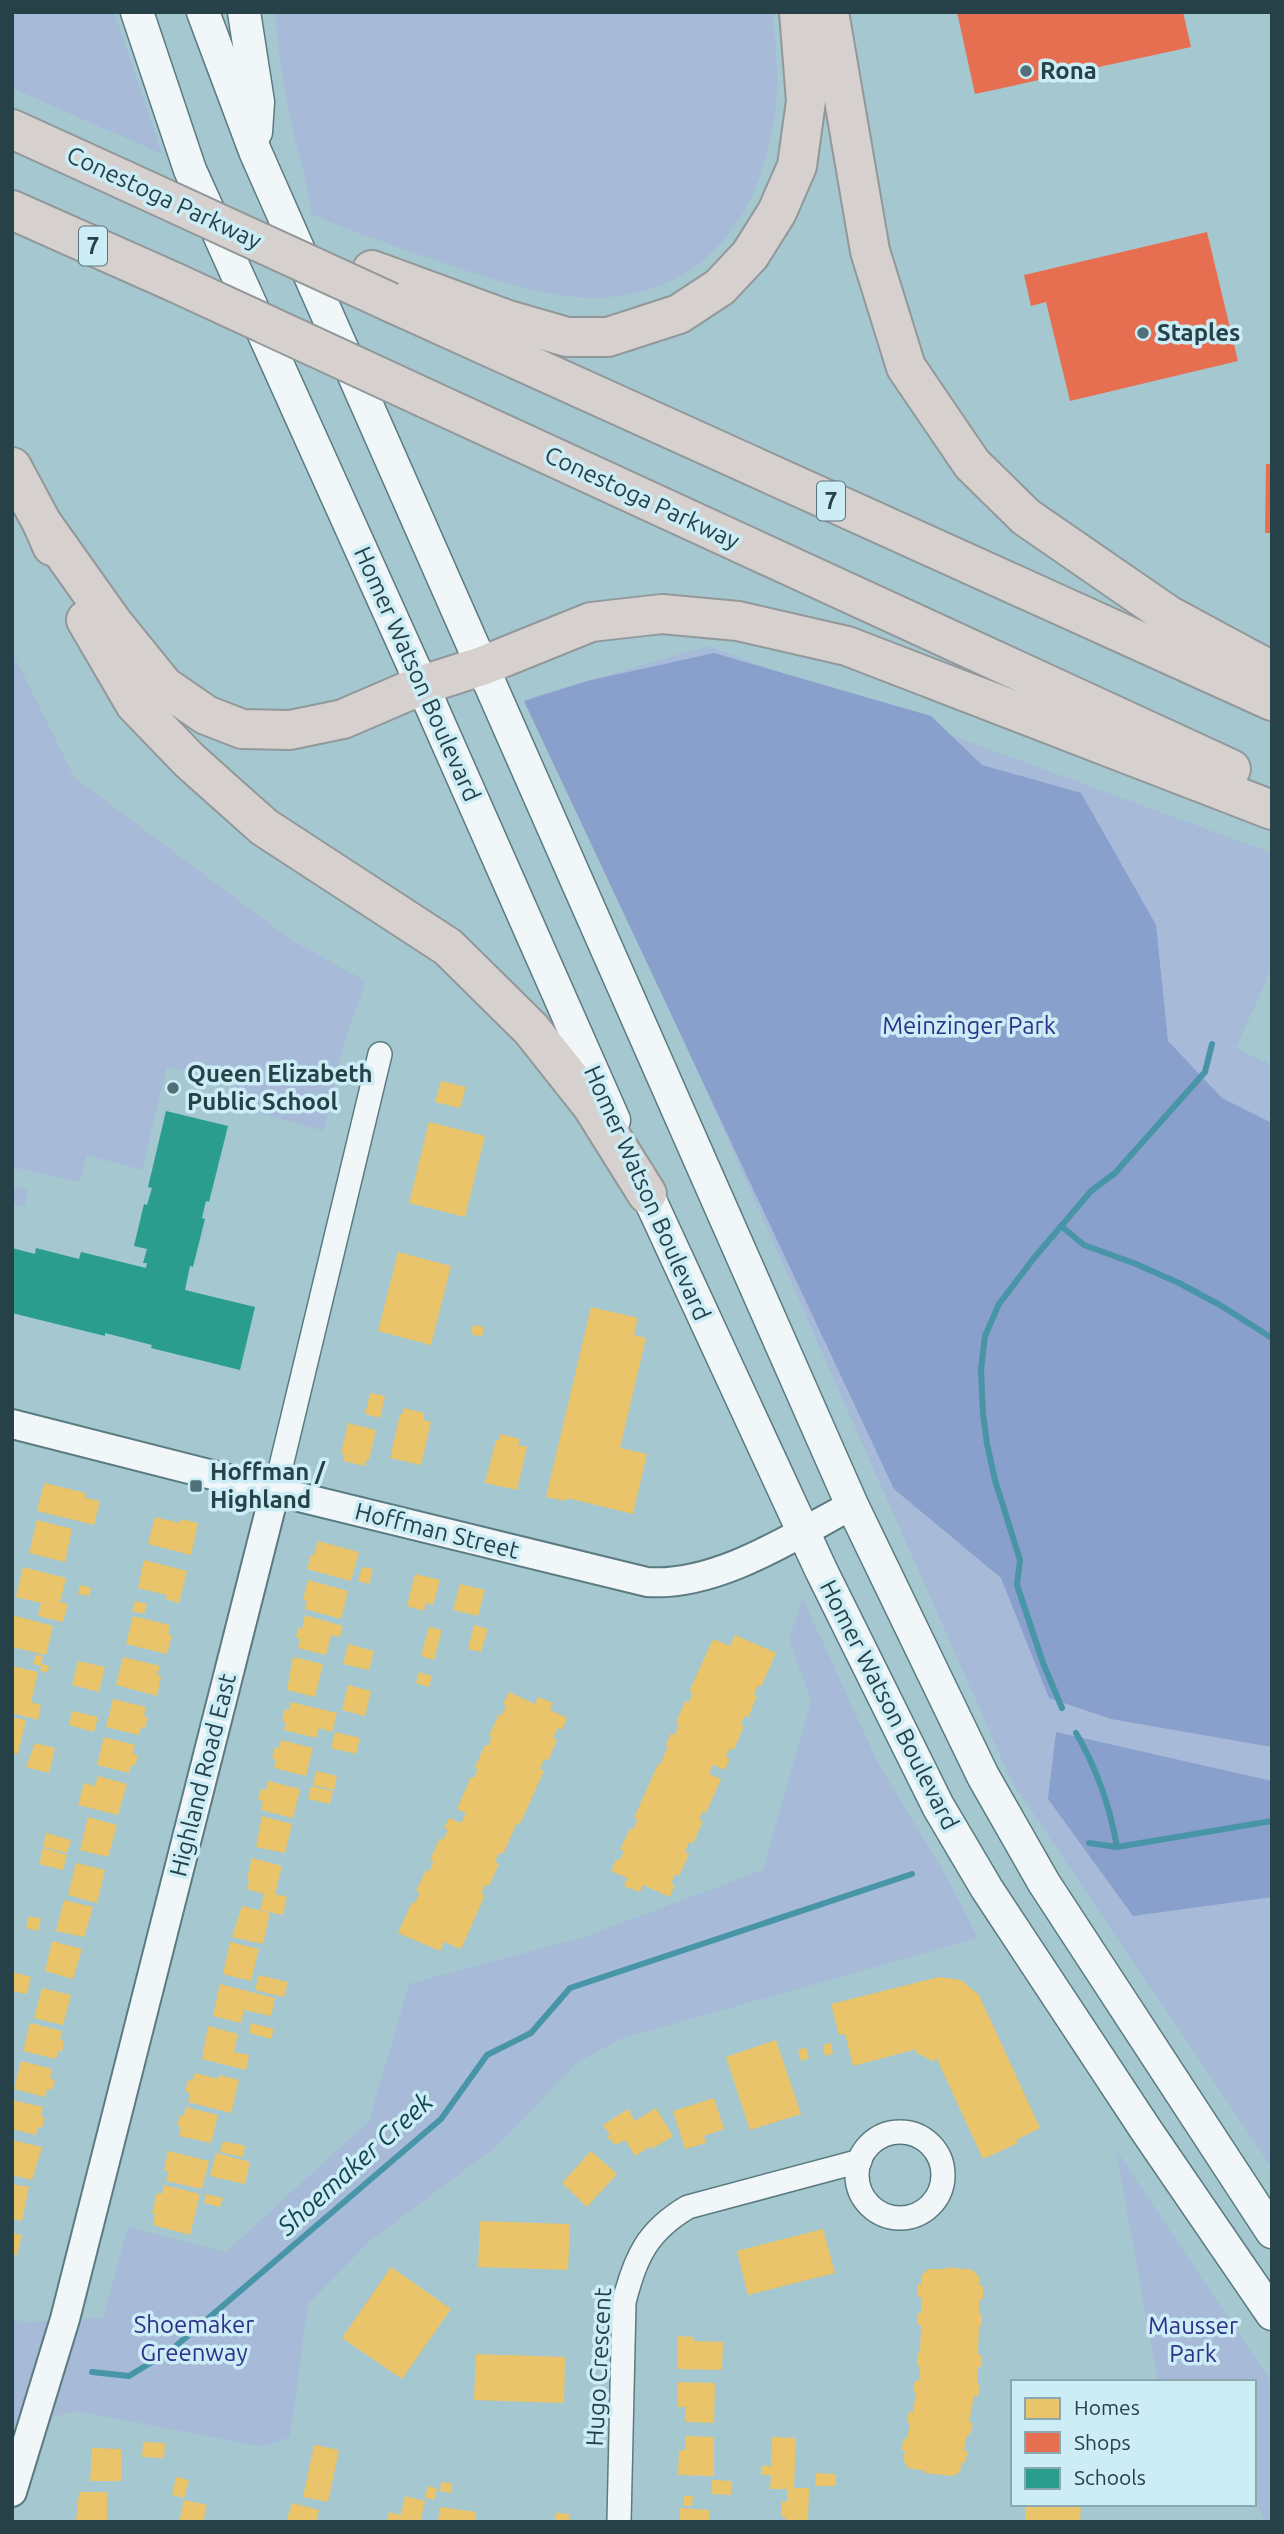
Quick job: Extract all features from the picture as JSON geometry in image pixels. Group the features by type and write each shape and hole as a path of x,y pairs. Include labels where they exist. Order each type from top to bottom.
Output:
{"highway":[{"path":"381,286 567,337 608,337 679,314 720,287 750,256 777,212 797,166 806,101 800,12"},
{"path":"829,12 870,251 906,367 972,464 1026,517 1168,615 1272,671"},
{"name":"Conestoga Parkway","path":"12,129 238,232 381,286 1272,701"},
{"name":"Conestoga Parkway","path":"12,210 174,282 1272,788"},
{"path":"12,467 43,523 113,623 164,686 206,715 242,729 290,730 343,719 422,685 488,681 591,622 662,614 738,621 847,646 1272,810"},
{"path":"43,523 70,594 135,704 189,760 264,827 448,947 531,1029 592,1106 646,1194"}],"main road":[{"name":"Homer Watson Boulevard","path":"138,12 190,170 422,685 646,1194 803,1531 915,1762 987,1889 1146,2130 1272,2314"},
{"path":"202,12 255,151 852,1505 983,1776 1044,1883 1272,2232"},
{"path":"244,12 258,102 255,151"}],"street":[{"name":"Highland Road East","path":"12,2492 69,2306 275,1490 380,1054"},
{"name":"Hoffman Street","path":"12,1424 647,1582 666,1583 698,1579 747,1559 852,1505"},
{"name":"Hugo Crescent","path":"619,2522 625,2302 633,2267 653,2235 675,2214 688,2207 860,2161"}],"green space":[{"path":"12,12 114,12 162,154 12,88"},
{"path":"275,12 773,12 777,88 768,148 758,180 744,210 726,237 704,259 677,277 646,290 590,298 550,293 508,283 397,247 311,214 284,86"},
{"name":"Meinzinger Park","path":"708,646 1272,853 1272,967 1236,1048 1272,1065 1272,2168 1012,1782 532,697"},
{"name":"Meinzinger Park","path":"714,653 931,716 982,765 1081,793 1156,925 1168,1041 1222,1098 1272,1123 1272,1747 1111,1719 1049,1698 1001,1578 894,1489 524,701 587,681"},
{"path":"14,655 74,777 293,941 366,981 343,1046 324,1131 233,1105 236,1084 167,1067 142,1170 87,1155 80,1182 12,1167"},
{"path":"12,1186 28,1190 24,1207 12,1204"},
{"name":"Shoemaker Greenway","path":"803,1599 877,1761 945,1874 978,1938 620,2039 578,2062 497,2146 369,2242 308,2304 290,2437 263,2447 77,2411 12,2427 12,2319 24,2322 103,2318 128,2227 226,2252 369,2121 409,1984 584,1937 763,1870 811,1701 789,1638"},
{"path":"1056,1732 1272,1781 1272,1897 1133,1916 1048,1799"},
{"name":"Mausser Park","path":"1116,2150 1272,2383 1272,2522 1265,2522 1256,2500 1256,2380 1158,2380"}],"building: Homes":[{"path":"441,1081 466,1087 460,1108 435,1102"},
{"path":"429,1122 485,1136 465,1217 409,1203"},
{"path":"398,1252 451,1266 431,1345 378,1331"},
{"path":"591,1307 638,1318 634,1335 646,1338 620,1448 647,1454 633,1514 567,1498 566,1501 546,1497"},
{"path":"473,1325 484,1327 482,1337 471,1334"},
{"path":"370,1393 385,1396 380,1418 365,1414"},
{"path":"404,1408 424,1413 423,1420 431,1422 421,1465 390,1458 400,1414 402,1415"},
{"path":"348,1423 376,1430 365,1466 343,1461 344,1454 341,1453"},
{"path":"500,1434 520,1439 518,1445 527,1447 517,1490 485,1483"},
{"path":"44,1483 86,1493 85,1498 100,1501 94,1525 37,1511"},
{"path":"155,1517 180,1523 181,1519 198,1523 191,1555 148,1544"},
{"path":"37,1520 72,1529 65,1562 29,1553"},
{"path":"318,1541 359,1552 351,1581 307,1569"},
{"path":"144,1560 187,1571 179,1603 165,1599 167,1595 138,1588"},
{"path":"23,1567 66,1578 60,1602 68,1604 63,1622 38,1616 41,1603 16,1597"},
{"path":"362,1567 373,1569 369,1584 358,1581"},
{"path":"415,1574 440,1580 433,1605 426,1603 424,1611 407,1606"},
{"path":"308,1580 348,1591 341,1619 305,1609 307,1601 303,1600"},
{"path":"460,1584 485,1590 478,1616 453,1610"},
{"path":"80,1585 91,1588 89,1596 78,1594"},
{"path":"135,1601 147,1604 144,1614 132,1611"},
{"path":"12,1615 53,1626 46,1655 12,1647"},
{"path":"305,1615 343,1626 340,1637 331,1635 326,1655 298,1648 300,1639 296,1637 298,1628 302,1629"},
{"path":"133,1616 170,1625 168,1634 172,1635 167,1654 126,1644"},
{"path":"474,1625 488,1629 481,1652 468,1649"},
{"path":"429,1627 442,1630 434,1660 421,1656"},
{"path":"735,1635 776,1653 761,1687 758,1685 754,1695 757,1696 748,1718 744,1716 741,1725 744,1726 734,1750 730,1748 726,1757 730,1759 725,1770 713,1765 709,1774 721,1779 706,1813 703,1811 699,1820 703,1821 693,1844 689,1842 685,1852 689,1854 679,1876 675,1874 671,1884 675,1885 670,1897 643,1885 640,1892 624,1886 627,1878 611,1871 616,1859 620,1860 624,1851 620,1850 630,1828 633,1830 638,1819 634,1818 658,1764 660,1765 671,1733 675,1735 679,1724 676,1723 685,1701 688,1703 693,1693 689,1692 713,1639 730,1646"},
{"path":"348,1644 374,1651 369,1670 343,1664"},
{"path":"36,1654 43,1657 41,1666 33,1664"},
{"path":"123,1657 160,1666 157,1696 116,1685"},
{"path":"293,1657 323,1664 315,1697 287,1690"},
{"path":"78,1661 105,1667 99,1692 72,1685"},
{"path":"42,1664 49,1666 48,1672 40,1671"},
{"path":"12,1666 38,1672 31,1702 41,1705 38,1720 12,1713"},
{"path":"419,1672 432,1676 429,1687 416,1683"},
{"path":"348,1685 371,1691 365,1716 342,1710"},
{"path":"509,1692 535,1704 538,1697 553,1703 550,1710 567,1718 562,1730 558,1728 553,1738 557,1740 548,1761 544,1759 540,1769 544,1771 520,1824 517,1823 503,1854 499,1853 495,1862 499,1864 489,1886 485,1885 481,1894 485,1895 461,1949 444,1942 440,1951 398,1933 412,1902 415,1903 420,1892 416,1891 426,1870 429,1872 434,1861 430,1860 440,1838 443,1840 448,1830 444,1828 449,1818 461,1823 466,1813 457,1809 471,1777 474,1778 478,1769 475,1767 485,1745 488,1746 492,1737 489,1736 499,1714 502,1715 506,1706 503,1704"},
{"path":"113,1699 146,1707 144,1716 148,1717 145,1728 141,1727 139,1735 106,1727"},
{"path":"291,1702 337,1713 332,1732 319,1728 316,1738 284,1730 286,1722 282,1721 285,1709 289,1710"},
{"path":"72,1711 98,1717 94,1732 69,1725"},
{"path":"12,1717 26,1720 18,1754 12,1753"},
{"path":"335,1732 360,1738 356,1754 331,1748"},
{"path":"104,1737 135,1745 133,1754 138,1755 135,1766 131,1765 129,1773 97,1765"},
{"path":"281,1740 313,1748 306,1776 274,1768 276,1760 272,1758 275,1747 279,1748"},
{"path":"35,1743 55,1748 49,1773 26,1767"},
{"path":"316,1771 337,1776 334,1790 313,1785"},
{"path":"98,1776 127,1784 118,1815 78,1805 84,1783 95,1786"},
{"path":"268,1781 300,1789 293,1818 261,1810 263,1801 258,1800 261,1789 266,1790"},
{"path":"311,1786 333,1791 330,1804 308,1799"},
{"path":"262,1816 292,1824 285,1853 256,1847"},
{"path":"88,1817 117,1825 108,1857 80,1850"},
{"path":"46,1833 71,1840 67,1853 43,1847"},
{"path":"43,1848 67,1855 63,1870 39,1864"},
{"path":"252,1858 282,1866 275,1894 287,1897 283,1915 260,1910 264,1894 247,1889"},
{"path":"76,1863 105,1870 97,1903 68,1895"},
{"path":"64,1900 93,1907 84,1937 56,1931"},
{"path":"242,1906 270,1913 263,1944 232,1937"},
{"path":"29,1916 41,1919 38,1931 26,1928"},
{"path":"52,1941 82,1949 73,1979 45,1971"},
{"path":"230,1942 259,1949 251,1981 223,1974"},
{"path":"12,1972 31,1977 27,1994 12,1991"},
{"path":"259,1975 288,1982 284,1997 255,1990"},
{"path":"939,1977 961,1980 979,1995 1040,2128 1016,2140 1018,2143 983,2159 936,2057 934,2062 915,2052 917,2049 853,2066 845,2034 839,2035 831,2004"},
{"path":"220,1984 275,1998 271,2016 244,2010 241,2023 213,2016"},
{"path":"42,1988 71,1995 63,2025 34,2018"},
{"path":"30,2023 62,2031 62,2052 58,2051 56,2059 23,2051"},
{"path":"251,2023 274,2029 271,2039 249,2033"},
{"path":"208,2026 238,2034 234,2052 249,2055 246,2070 202,2059"},
{"path":"776,2040 801,2114 750,2130 726,2057"},
{"path":"831,2043 833,2054 825,2056 823,2045"},
{"path":"806,2047 809,2058 801,2061 798,2050"},
{"path":"21,2061 52,2069 50,2078 55,2080 52,2090 47,2089 45,2097 14,2089"},
{"path":"195,2073 218,2079 219,2075 239,2080 231,2113 188,2102 190,2093 185,2092 188,2080 192,2081"},
{"path":"714,2098 724,2129 704,2136 706,2143 685,2149 673,2111"},
{"path":"12,2100 43,2107 41,2116 45,2118 36,2135 12,2129"},
{"path":"186,2107 218,2115 211,2143 179,2136 181,2127 177,2126"},
{"path":"656,2108 673,2136 652,2149 651,2146 635,2156 625,2140 616,2145 607,2137 610,2135 603,2125 628,2109 635,2121"},
{"path":"12,2140 42,2147 32,2180 12,2175"},
{"path":"223,2141 245,2146 243,2157 220,2152"},
{"path":"168,2151 209,2161 202,2189 166,2181 168,2171 164,2170"},
{"path":"591,2151 617,2174 587,2207 562,2183"},
{"path":"216,2153 250,2162 245,2184 210,2176"},
{"path":"12,2184 29,2187 22,2221 12,2219"},
{"path":"164,2185 200,2194 190,2235 153,2225 155,2214 152,2213 157,2193 162,2194"},
{"path":"206,2194 223,2198 220,2207 204,2203"},
{"path":"480,2221 570,2224 568,2270 478,2267"},
{"path":"823,2229 835,2273 748,2295 737,2251"},
{"path":"12,2233 22,2235 17,2255 12,2254"},
{"path":"391,2267 451,2309 402,2379 342,2338"},
{"path":"945,2267 973,2270 979,2277 979,2286 983,2286 983,2299 979,2299 982,2326 979,2326 978,2354 982,2355 982,2367 978,2367 977,2384 980,2385 978,2397 974,2396 969,2423 973,2423 964,2450 968,2451 965,2463 962,2462 960,2472 953,2476 924,2473 925,2471 908,2468 903,2460 905,2451 901,2450 904,2438 907,2439 909,2411 913,2412 916,2392 913,2391 915,2380 919,2381 920,2373 920,2366 917,2366 921,2325 917,2325 918,2313 921,2313 918,2284 921,2285 922,2275 928,2269"},
{"path":"678,2336 694,2337 694,2341 723,2342 722,2370 678,2369"},
{"path":"476,2354 565,2357 564,2403 474,2400"},
{"path":"678,2382 715,2383 714,2423 685,2422 686,2407 678,2407"},
{"path":"686,2436 714,2437 714,2476 678,2475 679,2450 685,2450"},
{"path":"772,2437 796,2438 794,2488 809,2488 808,2522 786,2522 786,2517 781,2517 782,2501 787,2502 787,2489 770,2489 771,2475 761,2475 761,2466 771,2466"},
{"path":"143,2442 165,2443 164,2458 142,2457"},
{"path":"314,2445 339,2450 328,2502 303,2497"},
{"path":"92,2448 121,2449 121,2481 90,2481"},
{"path":"816,2473 836,2474 836,2486 815,2486"},
{"path":"176,2477 189,2480 184,2498 172,2495"},
{"path":"712,2480 732,2481 731,2495 712,2494"},
{"path":"441,2482 452,2483 451,2493 440,2491"},
{"path":"428,2486 437,2489 434,2500 425,2498"},
{"path":"79,2492 107,2492 107,2522 76,2522"},
{"path":"405,2496 425,2501 420,2522 387,2522 389,2512 401,2515"},
{"path":"684,2496 693,2496 692,2506 684,2506"},
{"path":"184,2500 207,2505 203,2522 179,2522"},
{"path":"292,2503 319,2510 316,2522 286,2522"},
{"path":"1025,2506 1081,2506 1080,2522 1025,2522"},
{"path":"440,2507 476,2512 475,2522 438,2522"},
{"path":"680,2508 709,2510 709,2522 679,2522"},
{"path":"556,2513 569,2514 569,2522 555,2522"}],"building: Shops":[{"name":"Rona","path":"957,12 1183,12 1191,47 975,94"},
{"name":"Staples","path":"1207,232 1238,361 1070,401 1046,302 1031,306 1024,275"},
{"path":"1266,464 1272,464 1272,533 1265,533"}],"building: Schools":[{"path":"166,1111 228,1126 209,1202 206,1201 202,1218 205,1219 185,1290 255,1307 240,1370 151,1348 152,1345 105,1333 105,1336 12,1313 12,1248 35,1254 36,1248 79,1259 81,1252 146,1268 147,1263 143,1263 147,1249 134,1246 144,1204 147,1205 152,1188 148,1187"}],"waterway":[{"path":"1062,1708 1043,1663 1017,1585 1020,1560 995,1480 987,1444 981,1370 985,1336 999,1304 1034,1258 1091,1191 1115,1173 1205,1072 1212,1044"},
{"path":"1061,1226 1084,1245 1179,1283 1272,1338"},
{"path":"1076,1733 1102,1788 1117,1847"},
{"name":"Shoemaker Creek","path":"1089,1843 1117,1847 1272,1821"},
{"name":"Shoemaker Creek","path":"92,2372 129,2376 170,2351 441,2119 487,2055 531,2033 570,1988 912,1874"}],"place":[{"name":"Rona","path":"1026,71"},
{"name":"Staples","path":"1143,333"},
{"name":"Queen Elizabeth Public School","path":"173,1088"},
{"name":"Hoffman / Highland","path":"196,1486"}]}
